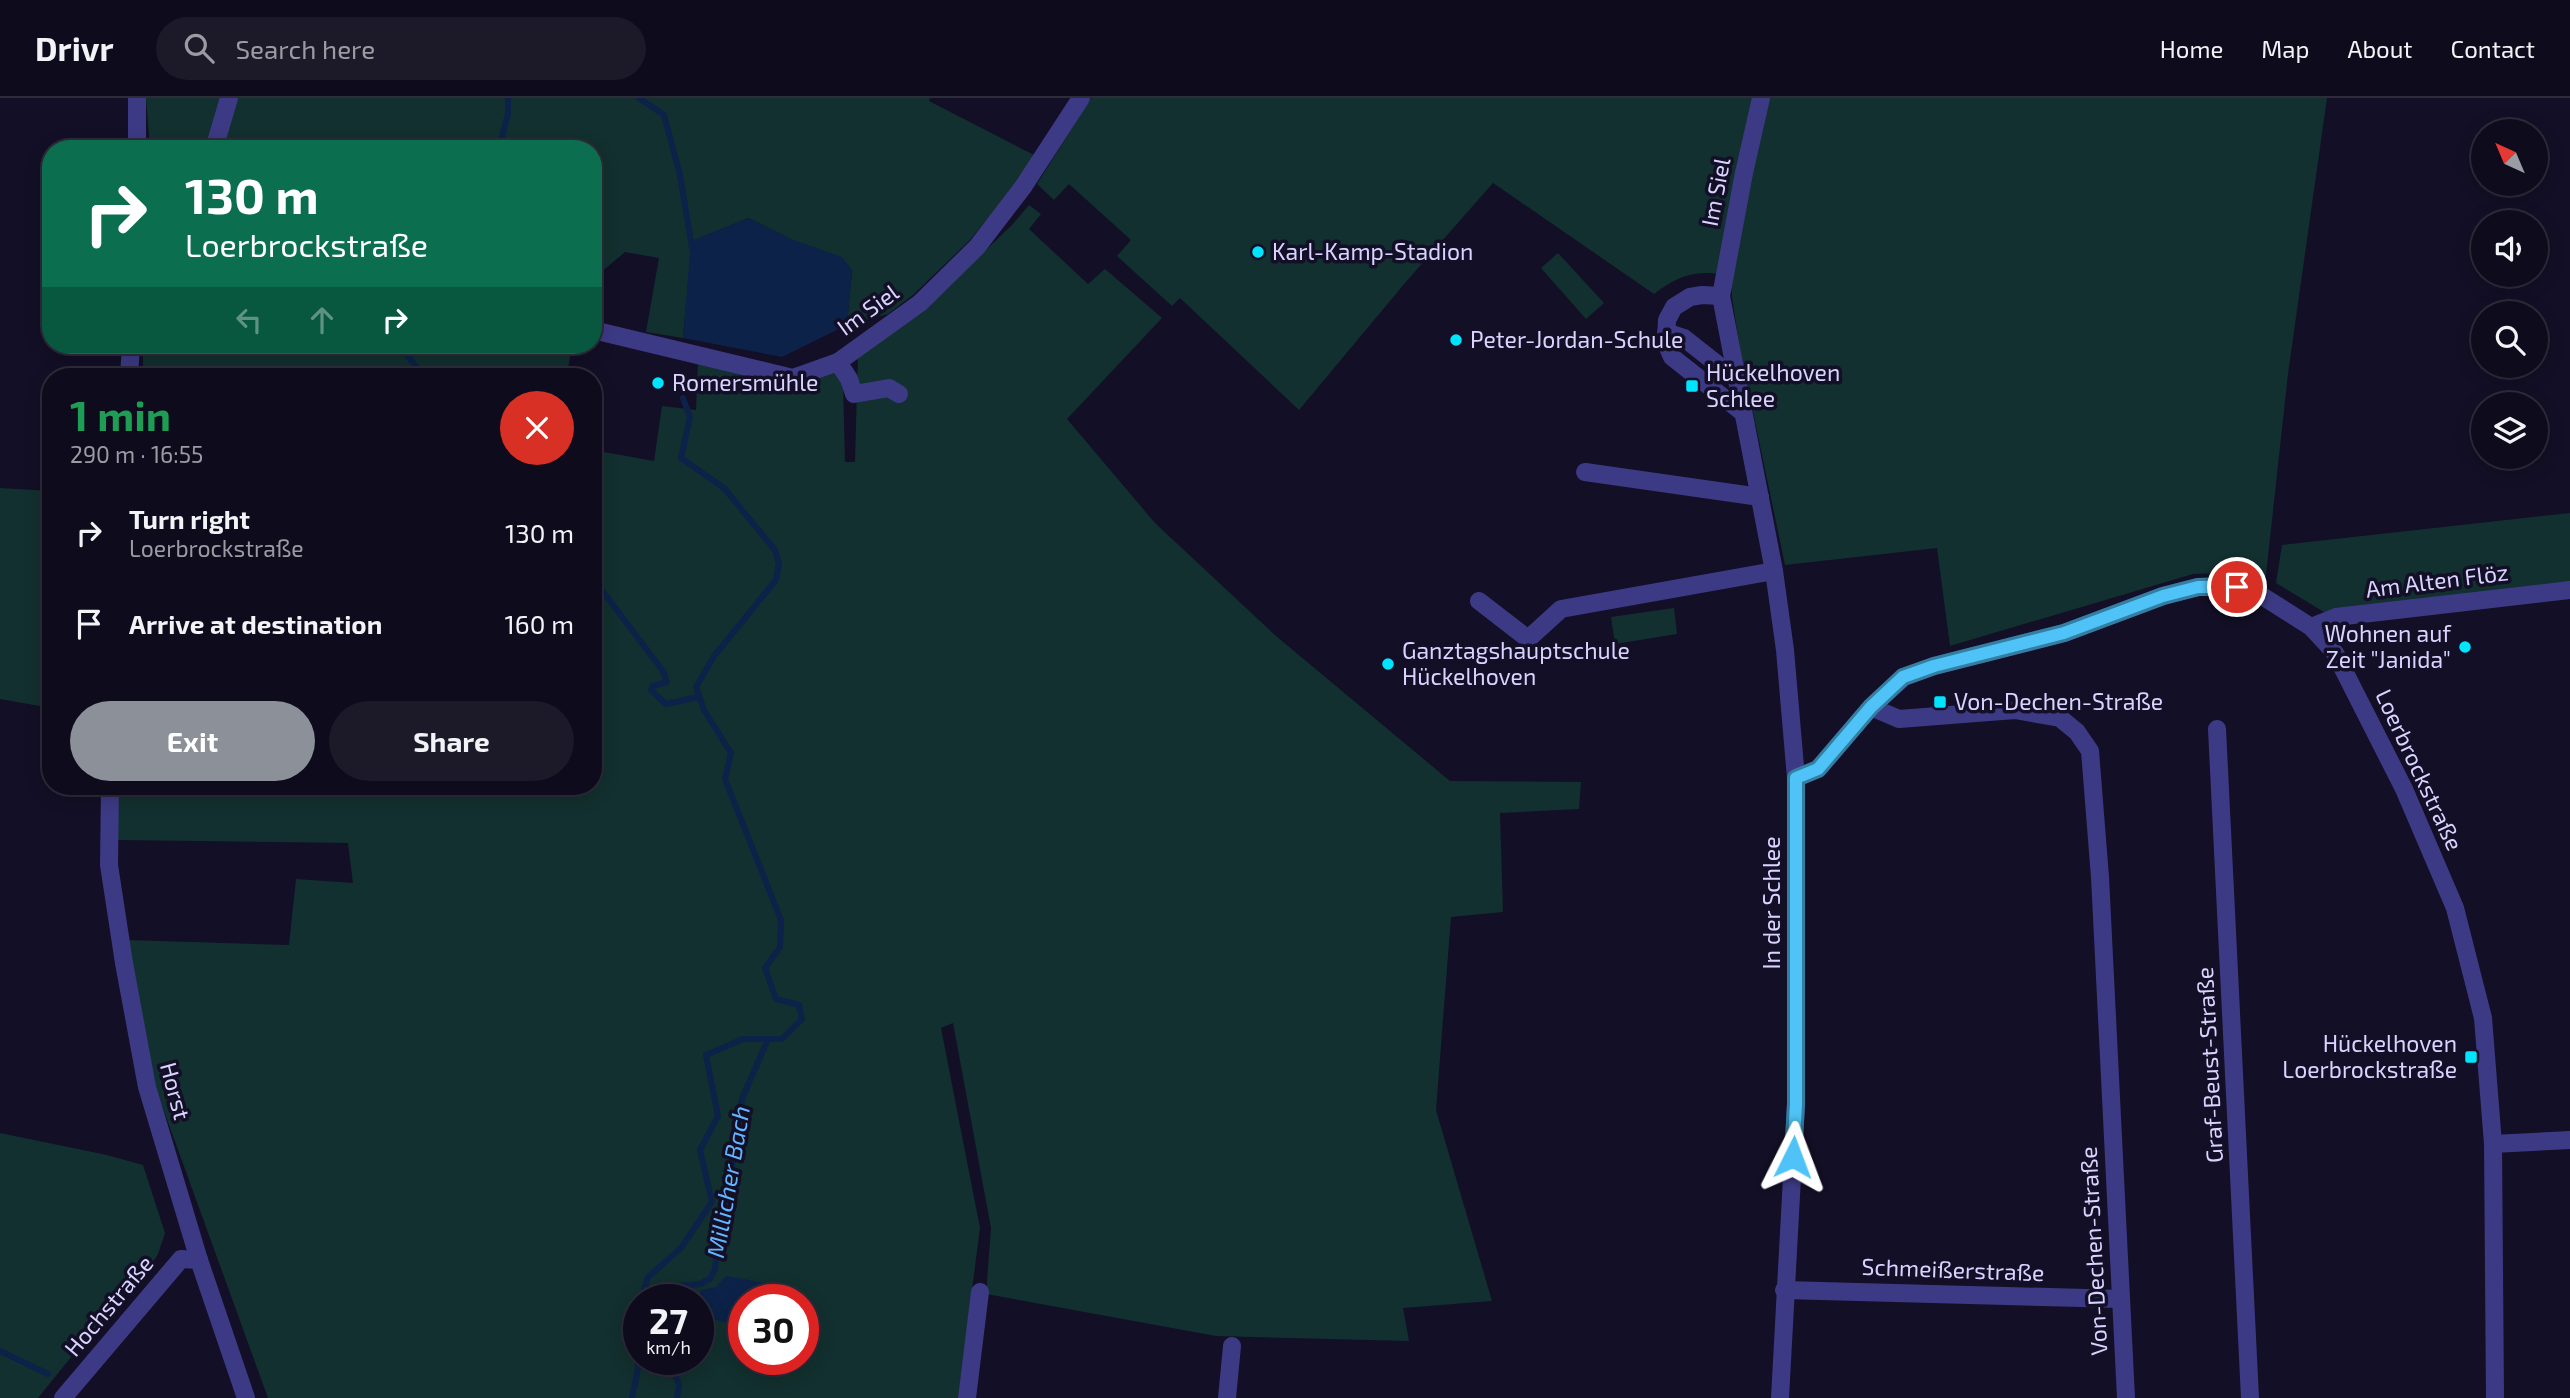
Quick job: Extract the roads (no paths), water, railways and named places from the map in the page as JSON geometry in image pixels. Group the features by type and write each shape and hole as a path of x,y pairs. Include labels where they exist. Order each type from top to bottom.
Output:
{"street":[{"path":"137,98 137,140"},
{"path":"217,140 229,98"},
{"name":"Im Siel","path":"602,332 793,378 838,362 920,303 977,247 1023,187 1081,98"},
{"name":"Im Siel","path":"1721,296 1761,98"},
{"path":"1721,296 1690,297 1674,307 1667,320 1666,343 1672,357 1742,412"},
{"name":"In der Schlee","path":"1721,296 1774,571 1785,650 1796,778 1796,1104 1780,1398"},
{"path":"1666,332 1684,338 1737,379"},
{"path":"838,362 849,379 854,394 889,388 899,394"},
{"path":"1585,472 1760,497"},
{"path":"1479,601 1528,639 1560,609 1774,571"},
{"name":"Loerbrockstraße","path":"1796,778 1818,769 1871,707 1903,677 1934,666 2064,633 2163,596 2198,587 2252,589 2311,626 2335,653 2404,789 2455,908 2483,1018 2493,1144 2495,1398"},
{"name":"Am Alten Flöz","path":"2311,626 2336,617 2570,590"},
{"name":"Von-Dechen-Straße","path":"1871,707 1899,719 2015,710 2060,718 2077,732 2090,751 2100,877 2126,1398"},
{"name":"Graf-Beust-Straße","path":"2217,729 2250,1398"},
{"name":"Horst","path":"110,795 109,865 147,1087 199,1260 246,1398"},
{"path":"2493,1144 2570,1140"},
{"name":"Hochstraße","path":"63,1398 181,1259 199,1260"},
{"name":"Schmeißerstraße","path":"1784,1290 2121,1299"},
{"path":"967,1398 980,1292"},
{"path":"1227,1398 1232,1346"}],"water":[{"path":"749,218 791,239 842,257 852,270 847,325 782,357 683,338 691,241"},
{"path":"726,1276 771,1284 728,1284 728,1323 714,1319 716,1287"}],"waterway":[{"name":"Millicher Bach","path":"501,140 508,114 508,98"},
{"name":"Millicher Bach","path":"639,98 664,115 680,175 692,248"},
{"name":"Millicher Bach","path":"407,354 417,368"},
{"name":"Millicher Bach","path":"646,1284 648,1277 681,1248 712,1202 700,1150 718,1116 706,1055 743,1039 782,1039 802,1019 799,1005 776,999 765,968 780,947 781,920 725,779 731,753 704,710 696,687 714,656 776,580 779,564 775,550 724,488 681,458 690,417 683,398"},
{"name":"Millicher Bach","path":"602,592 663,671 667,682 653,686 651,690 666,704 698,697"},
{"name":"Millicher Bach","path":"700,1284 710,1279 715,1269 720,1229 729,1209 730,1171 742,1099 768,1039"},
{"path":"0,1351 48,1374"},
{"name":"Millicher Bach","path":"632,1398 637,1375"},
{"name":"Millicher Bach","path":"675,1375 679,1385 677,1398"}],"place":[{"name":"Karl-Kamp-Stadion","path":"1258,252"},
{"name":"Peter-Jordan-Schule","path":"1456,340"},
{"name":"Romersmühle","path":"658,383"},
{"name":"Hückelhoven Schlee","path":"1692,386"},
{"name":"Wohnen auf Zeit \"Janida\"","path":"2465,647"},
{"name":"Ganztagshauptschule Hückelhoven","path":"1388,664"},
{"name":"Von-Dechen-Straße","path":"1940,702"},
{"name":"Hückelhoven Loerbrockstraße","path":"2471,1057"}]}
